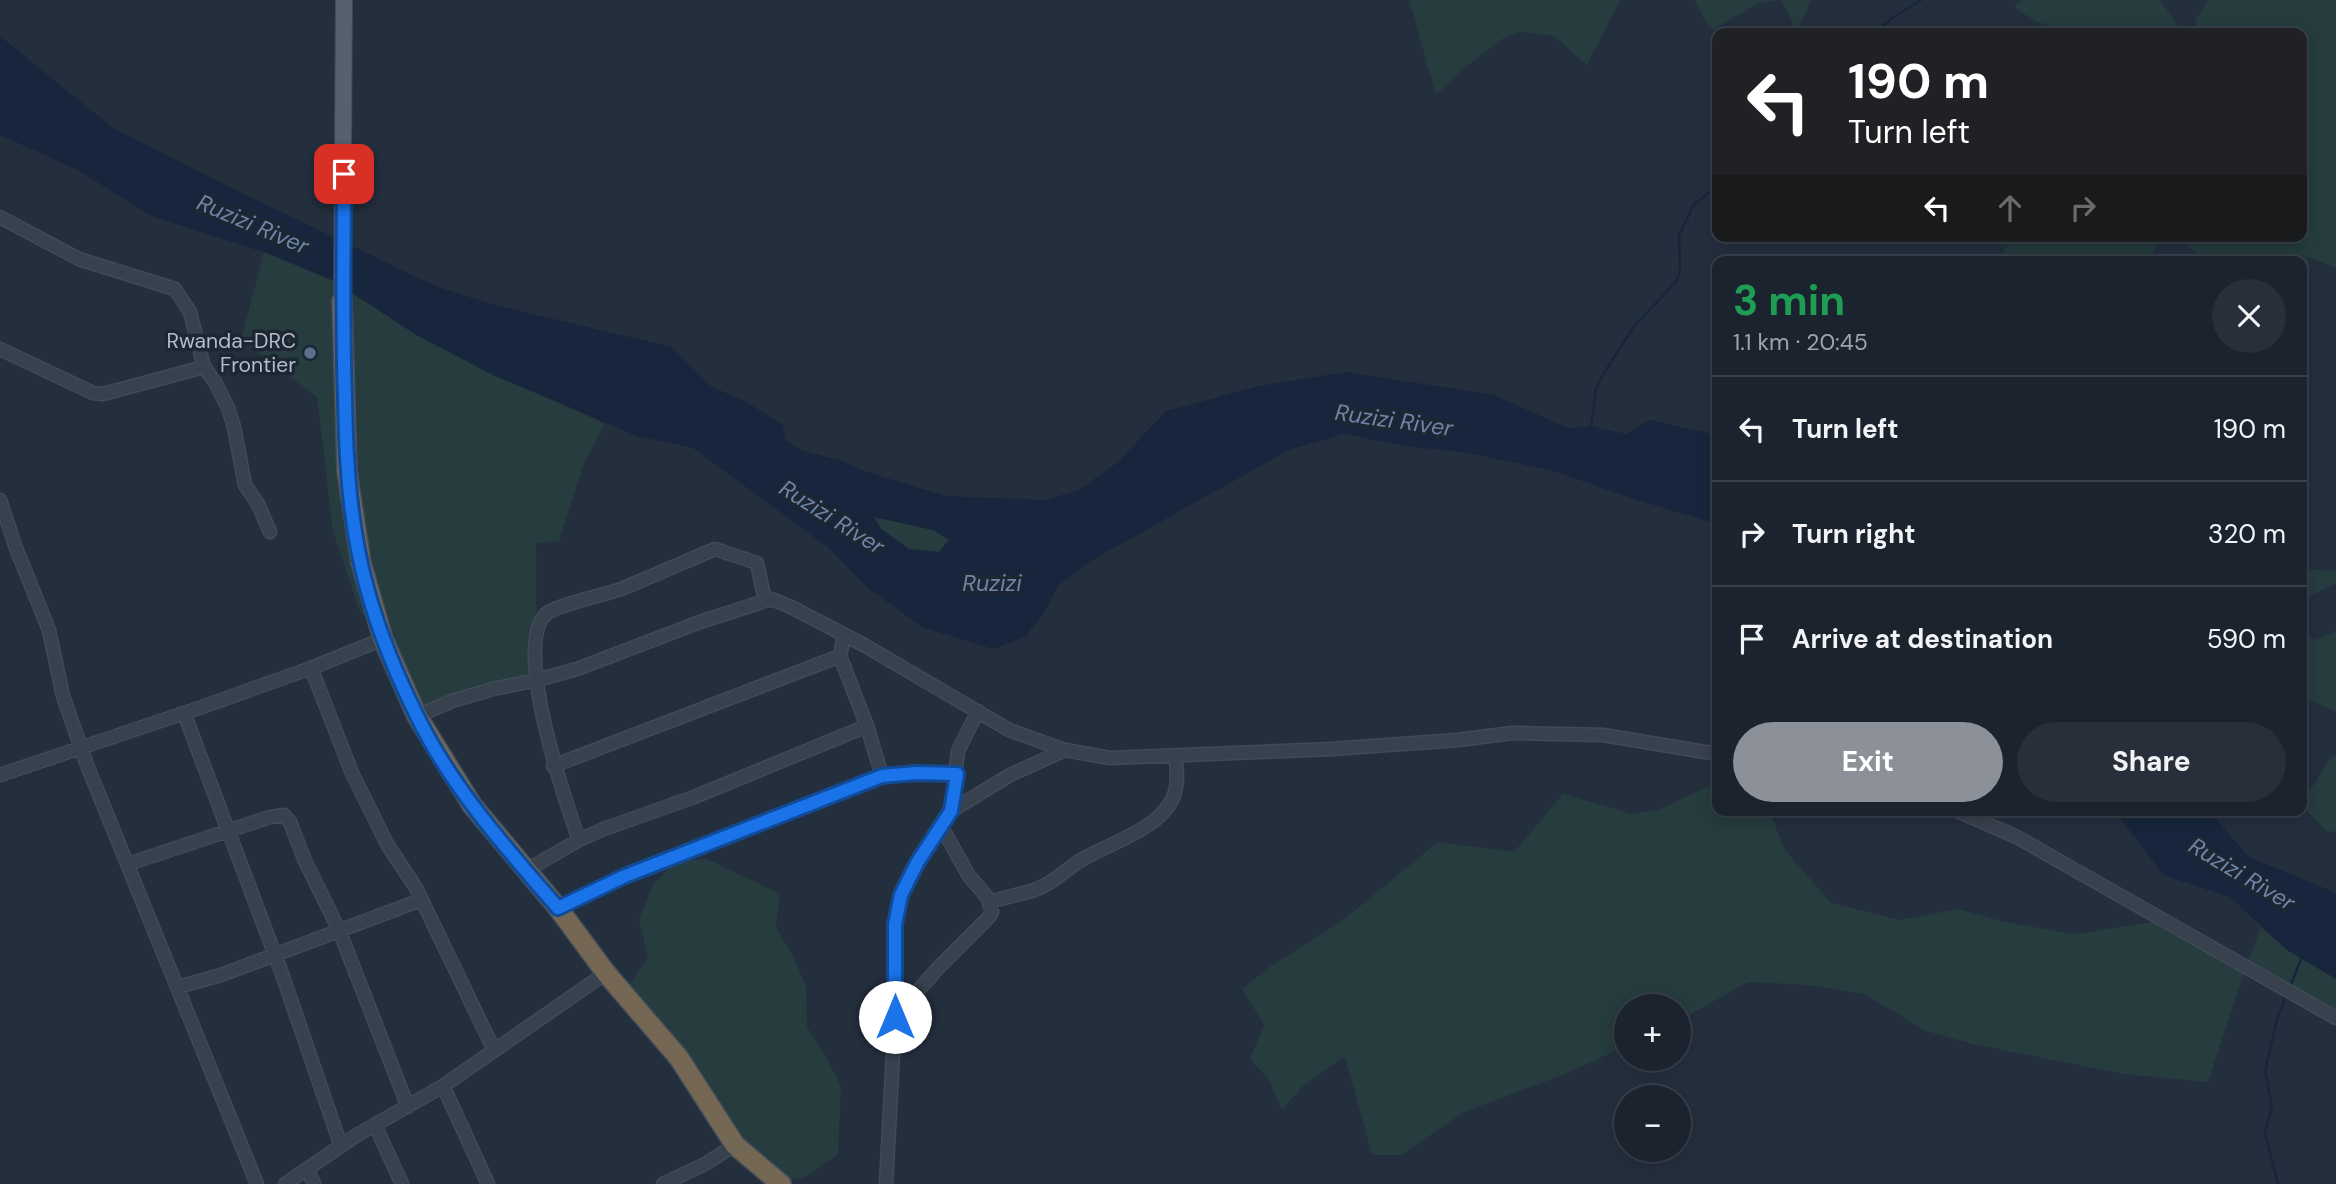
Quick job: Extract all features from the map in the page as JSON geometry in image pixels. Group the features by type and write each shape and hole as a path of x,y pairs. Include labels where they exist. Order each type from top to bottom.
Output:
{"highway":[{"path":"342,301 348,482 361,563 383,639 417,716 472,806 558,908 606,973 679,1058 735,1145 781,1184"}],"main road":[{"path":"342,301 344,0"}],"street":[{"path":"0,217 79,259 175,289 190,312 204,368 215,382 228,408 245,485 258,504 270,532"},
{"path":"0,349 93,393 103,394 204,368"},
{"path":"0,500 49,630 64,695 81,747 257,1184"},
{"path":"579,840 553,766 534,656 538,624 548,612 621,589 715,549 757,563 765,601"},
{"path":"417,716 452,701 577,669 699,622 771,599 844,635 1009,730 1065,751 1110,758 1176,757 1458,740 1512,733 1603,735 1712,753"},
{"path":"844,635 840,656 848,670 882,776"},
{"path":"0,775 311,668 383,639"},
{"path":"553,766 840,656"},
{"path":"311,668 352,773 387,844 421,900 494,1050"},
{"path":"886,1184 895,1017 895,924 901,895 909,877 951,811 958,751 978,711"},
{"path":"184,713 341,1146"},
{"path":"525,871 579,840 867,726"},
{"path":"951,811 1010,775 1065,751"},
{"path":"989,902 1032,891 1079,861 1132,836 1152,822 1174,796 1177,783 1176,757"},
{"path":"558,908 638,871 882,776 957,774"},
{"path":"128,864 284,815 290,822 305,862 339,930 408,1107"},
{"path":"1968,816 2017,838 2336,1018"},
{"path":"895,1017 992,912 989,902 969,876 941,826"},
{"path":"178,987 221,975 273,953 421,900"},
{"path":"285,1184 341,1146 443,1086 606,973"},
{"path":"443,1086 488,1184"},
{"path":"375,1125 402,1184"},
{"path":"663,1184 705,1164 735,1145"},
{"path":"307,1169 314,1184"}],"green space":[{"path":"1409,0 1620,0 1587,65 1554,36 1519,32 1502,39 1462,70 1436,95"},
{"path":"1694,0 1779,0 1758,3 1716,28 1712,29"},
{"path":"1781,0 1811,0 1798,28 1791,28 1792,21"},
{"path":"2023,0 2161,0 2179,27 2057,28 2039,23 2014,7"},
{"path":"2208,0 2336,0 2336,268 2307,256 2198,256 2188,247 2190,242 2307,242 2307,28 2195,28 2196,19"},
{"path":"2009,242 2157,242 2153,256 2002,256"},
{"path":"264,252 334,281 418,336 605,424 584,463 559,541 536,543 537,680 417,716 383,639 359,610 333,531 317,397 241,340"},
{"path":"874,517 933,530 949,540 939,552 909,549 881,529"},
{"path":"2307,569 2336,571 2336,583 2307,598"},
{"path":"2307,626 2308,635 2315,640 2336,631 2336,712 2307,698"},
{"path":"2336,755 2336,832 2327,831 2307,811 2307,795 2330,759"},
{"path":"1707,787 1712,788 1712,816 1771,816 1785,850 1831,903 1899,920 1958,909 2005,922 2075,934 2164,920 2247,966 2261,927 2287,950 2336,979 2336,1018 2246,967 2208,1082 2124,1074 1973,1044 1926,1031 1865,994 1808,985 1748,982 1691,1014 1691,994 1614,994 1614,1052 1565,1074 1464,1112 1401,1155 1372,1155 1345,1056 1302,1087 1282,1110 1268,1078 1250,1059 1264,1025 1242,989 1271,966 1342,921 1438,842 1514,852 1563,794 1632,814 1658,810"},
{"path":"707,859 780,894 776,927 794,958 806,987 807,1027 841,1086 838,1154 805,1177 780,1183 735,1145 623,993 648,958 639,919 653,885 677,861"}],"water":[{"name":"Ruzizi","path":"0,36 113,128 236,190 435,286 498,306 672,347 712,387 745,401 783,425 785,439 801,450 843,461 864,471 946,496 1046,500 1079,490 1118,462 1166,411 1259,386 1346,372 1494,395 1568,428 1591,426 1626,434 1650,420 1712,434 1712,522 1554,471 1469,453 1405,446 1344,434 1289,450 1087,563 1059,585 1041,617 1025,637 993,649 922,627 867,587 829,548 693,448 637,436 493,375 418,336 334,281 264,252 151,216 76,169 0,135","holes":["874,517 933,530 949,540 939,552 909,549 881,529"]},
{"name":"Ruzizi River","path":"2119,816 2213,816 2249,857 2336,893 2336,979 2287,950 2230,897 2163,875"}],"waterway":[{"path":"1881,28 1921,0"},
{"path":"1591,427 1596,389 1601,378 1634,326 1675,283 1680,273 1679,235 1694,204 1712,191"},
{"path":"2291,984 2302,957"},
{"path":"2278,1184 2265,1133 2272,1106 2265,1071 2277,1019 2285,999"}],"place":[{"name":"Rwanda-DRC Frontier","path":"310,353"}],"route":[{"path":"344,174 342,301 345,431 347,471 361,563 383,639 417,716 472,806 558,908 625,876 882,776 957,774 951,811 917,863 901,895 895,924 895,1017"}]}
